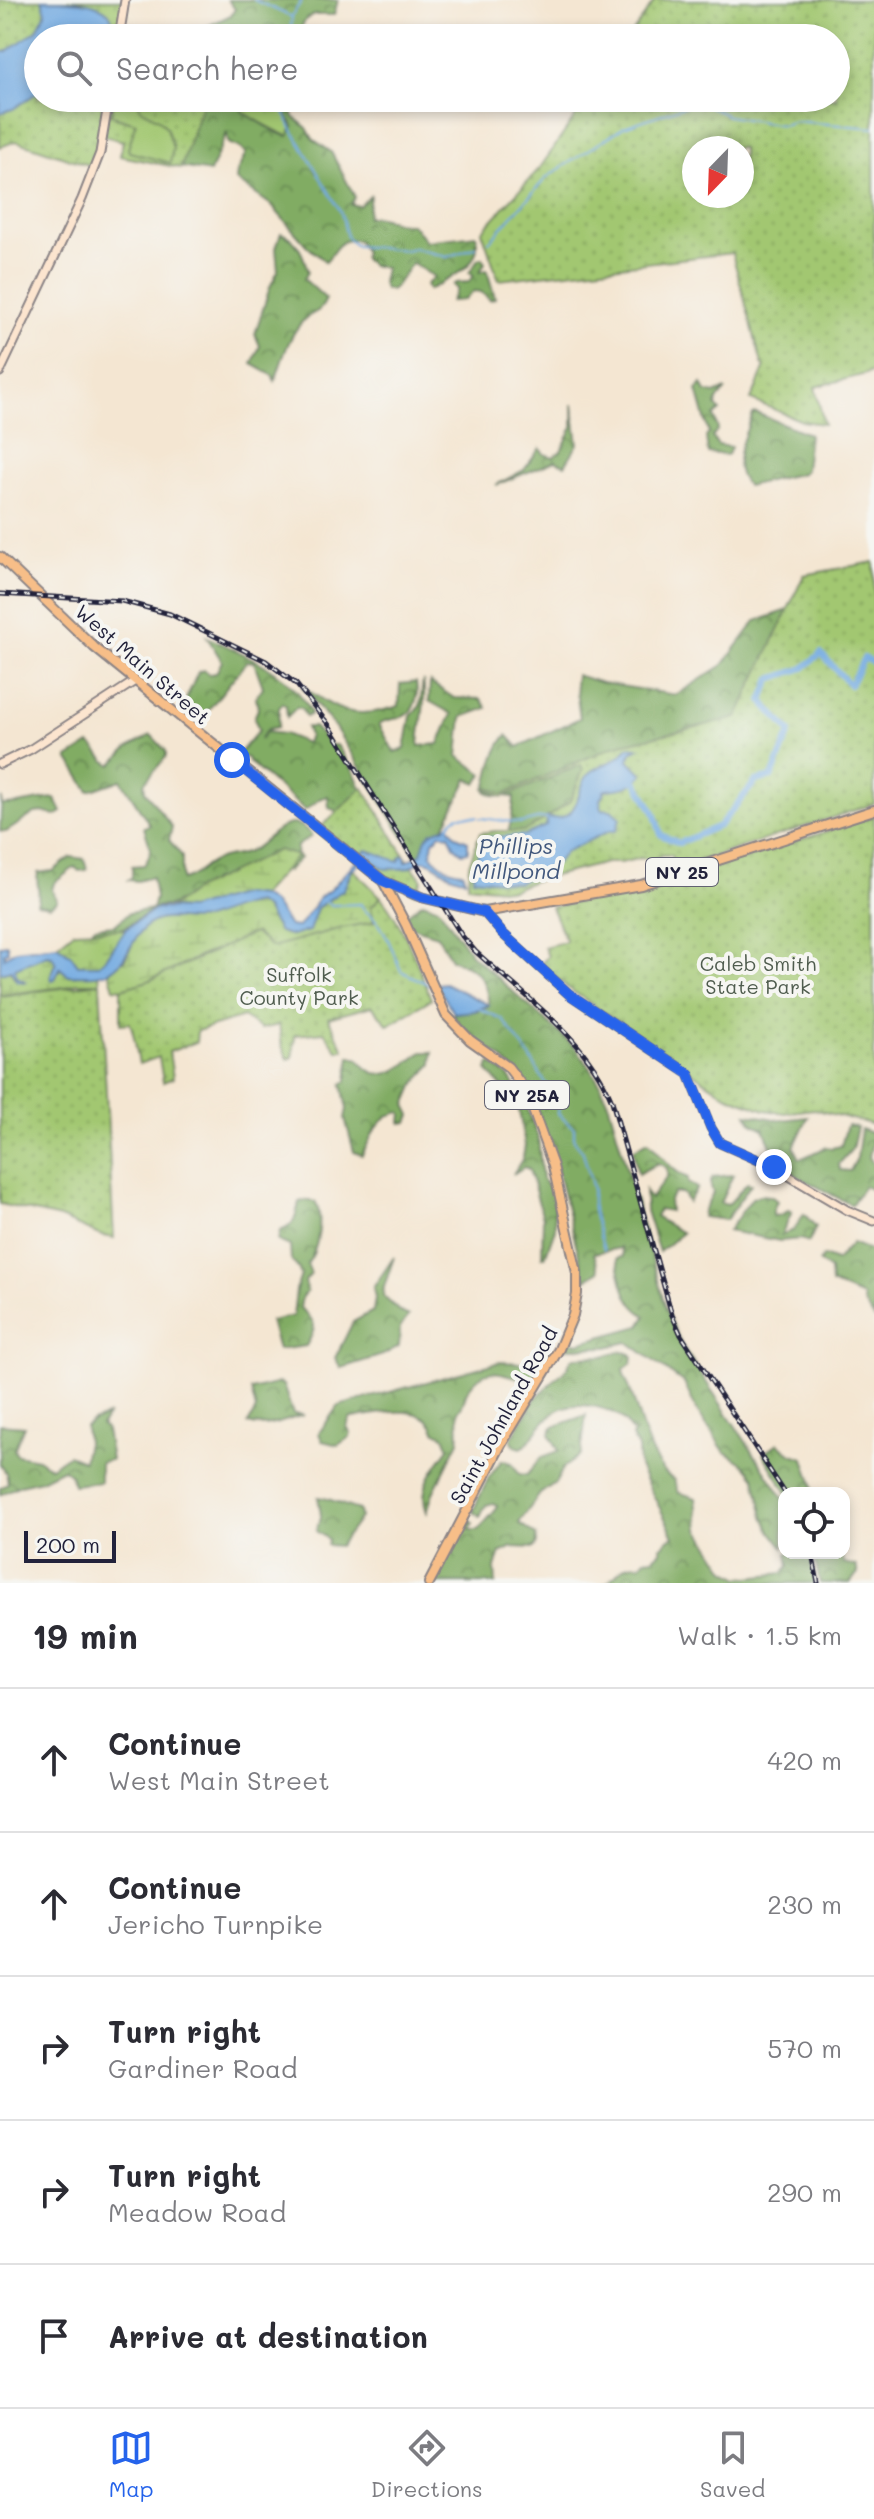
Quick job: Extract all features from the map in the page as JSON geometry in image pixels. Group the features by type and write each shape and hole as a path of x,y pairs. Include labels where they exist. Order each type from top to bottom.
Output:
{"main road":[{"path":"121,24 125,0"},
{"path":"0,372 82,199 100,153 107,112"},
{"name":"West Main Street","path":"0,557 94,647 388,888"},
{"path":"0,764 31,749 135,681"},
{"name":"NY 25","path":"388,888 484,912 641,885 874,810"},
{"name":"Saint Johnland Road","path":"362,866 388,888 446,1015 470,1040 508,1067 526,1091 553,1166 574,1252 577,1282 572,1318 559,1349 501,1445 429,1583"},
{"name":"Saint Johnland Road","path":"388,888 423,966"},
{"path":"396,907 400,897 411,894"},
{"path":"484,912 502,933 569,994 689,1074 720,1143 753,1157 847,1210 874,1221"}],"green space":[{"path":"0,0 123,0 119,24 24,24 24,112 105,112 98,152 92,166 16,141 0,147"},
{"path":"228,0 338,0 334,15 314,15 303,24 212,24 231,15 235,9"},
{"path":"655,0 874,0 874,372 815,387 824,424 802,421 751,400 765,367 732,253 499,280 482,231 540,168 578,112 850,112 850,24 639,24"},
{"path":"108,112 199,112 181,168 120,156 123,141 104,136"},
{"path":"146,112 159,119 166,127 173,148 170,163 129,152 136,123 111,114"},
{"path":"197,112 243,112 288,136 294,127 284,112 293,112 313,139 331,152 355,197 351,204 359,206 370,196 367,217 412,224 426,241 476,235 475,255 463,269 429,290 426,285 434,277 412,263 395,287 384,289 385,268 371,265 364,259 365,253 358,241 343,242 326,262 307,246 271,205 236,180 246,153 228,143 227,132 210,172 180,167"},
{"path":"244,112 284,112 294,127 288,136"},
{"path":"281,233 292,239 302,254 308,272 304,279 326,299 321,308 307,317 293,334 275,381 272,375 252,364 260,346 255,334 278,271 276,248"},
{"path":"483,258 485,263 480,272 487,270 495,298 490,300 481,292 474,291 464,300 451,301 457,289 453,285 469,282 473,275 469,273 478,259"},
{"path":"702,384 706,392 715,394 726,389 717,400 716,406 720,411 714,416 718,429 712,437 718,445 731,447 728,455 708,453 706,437 709,433 697,390"},
{"path":"573,404 578,444 565,465 555,461 496,485 524,470 540,448 544,454 553,457 561,451 573,427"},
{"path":"756,413 809,434 805,470 802,473 747,486 741,478 738,460 746,432"},
{"path":"874,562 874,804 684,866 673,861 671,855 662,855 654,859 606,863 533,881 512,890 468,885 469,865 480,833 524,831 542,821 570,801 583,770 581,765 503,797 486,786 504,794 617,745 737,718 804,575"},
{"path":"788,610 757,716 555,816 547,817 545,825 526,833 507,834 514,797 493,795 486,791 496,754 507,735 518,747 580,718 576,675 602,683 676,695 723,665 756,621"},
{"path":"207,637 266,666 303,699 310,715 306,716 297,707 287,717 283,703 279,708 278,727 268,729 260,739 266,732 284,734 306,743 309,736 306,727 314,727 330,745 337,745 363,792 342,813 329,808 328,796 305,810 247,758 238,755 259,730 254,718 258,709 256,697 263,687 254,662 247,661 198,723 181,711 198,672 216,673 222,661"},
{"path":"423,680 424,704 419,746 439,744 452,714 429,701 430,682 454,698 481,699 487,708 462,717 458,756 483,774 477,784 468,779 443,829 430,835 421,855 416,856 334,726 301,685 337,708 369,713 399,706 400,684 416,682 417,696 412,710 379,724 394,752 405,749 411,716 420,706"},
{"path":"151,735 166,751 166,757 144,783 145,791 172,827 169,840 182,856 182,880 218,859 250,851 288,825 296,824 312,836 297,846 296,854 300,858 287,871 280,866 213,880 190,897 169,906 158,906 124,928 89,935 94,927 115,925 129,913 152,909 155,898 152,877 128,880 132,877 132,866 144,865 149,855 150,846 144,827 150,825 121,780 89,791 68,758 90,744 112,765 127,749"},
{"path":"363,787 422,880 415,893 382,874 321,827"},
{"path":"55,798 62,812 55,816 35,813 6,832 0,831 2,805"},
{"name":"Caleb Smith State Park","path":"874,816 874,1125 813,1109 785,1113 765,1110 726,1095 568,988 541,964 548,956 544,947 566,941 551,907 642,891"},
{"path":"278,850 297,856 261,896 243,894 189,909 170,908 196,889"},
{"path":"71,857 84,859 87,870 79,871 75,867 54,883 52,890 57,901 50,906 37,904 38,873 53,871"},
{"path":"353,869 381,897 371,907 374,922 272,947 213,952 147,982 124,989 114,988 109,972 125,959 136,937 148,924 159,919 202,919 236,906 257,903 265,909 279,932 292,936 314,916 317,908 344,889"},
{"name":"Suffolk County Park","path":"381,897 404,933 431,999 388,1025 372,1006 328,1018 344,1049 338,1051 324,1032 295,1035 293,1057 288,1059 282,1046 279,1025 261,1029 243,1017 197,1031 196,1042 169,1052 173,1078 163,1082 159,1057 139,1064 130,1023 121,1024 121,989 148,981 254,933 271,947 374,922 371,907"},
{"path":"423,902 439,908 471,954 577,1049 599,1082 609,1105 666,1309 681,1344 778,1490 778,1540 764,1516 755,1478 744,1464 724,1451 696,1409 684,1383 628,1342 607,1347 564,1348 568,1340 578,1343 640,1326 646,1316 633,1305 625,1291 617,1258 623,1257 621,1248 594,1253 599,1271 585,1280 551,1145 527,1086 502,1058 470,1035 452,1015 489,1006 483,981 468,966 451,959 437,935 411,927 405,916"},
{"path":"126,929 98,965 78,965 71,955 57,945 74,931"},
{"path":"47,955 52,956 56,963 51,977 55,979 60,968 68,975 99,974 100,983 77,983 0,995 0,973 10,970 15,979 25,982 16,976 15,968"},
{"path":"100,983 114,1238 60,1218 0,1204 0,996"},
{"path":"422,1052 433,1052 432,1064 415,1084 406,1105 411,1115 408,1122 401,1123 400,1112 387,1116 374,1131 362,1155 354,1152 345,1118 347,1109 342,1084 347,1081 350,1056 359,1059 373,1073 381,1074 398,1069"},
{"path":"491,1063 508,1076 522,1095 538,1137 542,1179 554,1195 555,1229 545,1257 542,1256 543,1218 529,1169 524,1167 513,1174 523,1158 525,1145 518,1105 487,1070"},
{"path":"747,1114 780,1120 808,1117 794,1147 800,1159 827,1147 841,1146 847,1125 857,1127 852,1149 839,1164 840,1170 850,1171 857,1158 861,1129 874,1134 869,1157 874,1165 874,1191 864,1186 851,1205 792,1173 790,1166 776,1159 764,1129 752,1123"},
{"path":"648,1141 671,1167 697,1188 688,1202 682,1193 674,1193 669,1200 670,1211 659,1209 655,1217 682,1233 659,1252 646,1211 645,1191 650,1199 667,1177 667,1168 658,1163 638,1174 633,1150"},
{"path":"733,1175 720,1203 728,1205 747,1183 751,1184 726,1220 702,1217 713,1193 710,1183 713,1177"},
{"path":"771,1196 777,1201 773,1216 788,1210 792,1212 781,1235 794,1230 804,1214 816,1227 809,1242 801,1239 780,1241 728,1231 752,1198"},
{"path":"299,1202 315,1202 318,1208 319,1224 314,1251 307,1264 311,1274 305,1281 307,1292 302,1296 300,1308 313,1321 313,1334 306,1346 278,1350 270,1321 293,1316 301,1275 291,1260 290,1246 278,1241 280,1231 294,1220"},
{"path":"852,1243 874,1252 874,1318 863,1303 863,1297 831,1284 830,1270 819,1262 823,1256 836,1261"},
{"path":"394,1257 383,1296 409,1316 400,1327 399,1346 383,1355 341,1368 335,1358 353,1322 373,1311 373,1288"},
{"path":"622,1351 633,1357 632,1363 624,1369 624,1375 650,1448 664,1472 674,1480 678,1492 696,1498 699,1529 726,1570 740,1578 783,1573 789,1566 788,1559 810,1559 815,1583 606,1583 625,1567 640,1565 645,1559 653,1558 661,1551 661,1546 674,1536 639,1467 633,1433 613,1413 576,1405 555,1412 525,1446 515,1446 511,1439 535,1399 566,1369 571,1360 575,1357 604,1356"},
{"path":"500,1362 546,1364 535,1380 492,1372 477,1379 469,1388 458,1411 459,1441 427,1512 424,1503 426,1486 449,1448 444,1436 421,1415 398,1412 352,1418 347,1428 350,1437 338,1445 322,1441 319,1433 338,1406"},
{"path":"279,1383 283,1385 293,1414 304,1415 269,1425 248,1424 256,1410 251,1390"},
{"path":"586,1415 581,1455 564,1467 556,1482 540,1494 519,1523 536,1535 534,1548 512,1547 500,1553 495,1568 496,1583 432,1583 468,1520 473,1523 470,1530 478,1530 495,1511 497,1505 493,1503 486,1505 480,1517 473,1511 488,1479 502,1460 512,1463 519,1474 527,1475 542,1457 559,1451 550,1434 553,1427"},
{"path":"107,1416 101,1425 106,1430 111,1460 100,1462 100,1482 73,1485 70,1474 63,1469 0,1495 0,1488 8,1483 0,1464 0,1424 24,1426 14,1450 17,1455 38,1459 50,1467 68,1455 83,1461 87,1443 85,1427"},
{"path":"778,1443 792,1454 804,1458 812,1487 783,1487 763,1454"},
{"path":"318,1497 359,1510 360,1518 339,1546 327,1545 328,1539 316,1531 321,1515"},
{"path":"815,1559 843,1559 844,1563 856,1566 858,1574 850,1583 820,1583"}],"water":[{"path":"42,0 82,2 104,9 111,16 112,24 40,24 46,12"},
{"path":"24,39 24,102 0,113 0,52 6,52"},
{"name":"Phillips Millpond","path":"628,747 639,748 631,752 629,760 643,774 626,787 605,790 600,800 602,809 611,810 620,818 616,831 609,831 565,852 557,863 518,883 473,878 474,864 485,837 525,835 546,826 547,818 568,814 591,772 618,758"},
{"path":"448,825 456,836 468,841 468,852 462,853 449,835 441,834 433,841 431,854 445,867 462,872 465,879 426,861 408,868 385,869 366,857 351,871 344,889 317,908 309,931 292,936 279,932 265,909 257,903 204,919 155,921 141,931 123,959 106,973 68,975 60,968 52,980 56,963 52,956 47,955 15,968 17,977 27,982 17,981 11,970 0,973 0,945 7,944 8,951 4,957 16,950 57,945 71,955 78,965 98,965 126,929 157,908 189,909 243,894 261,896 274,904 289,926 298,927 320,897 364,852 367,850 399,861 401,856 405,856 406,862 421,854 429,834"},
{"path":"445,983 489,1005 474,1011 454,1013 436,984"}],"waterway":[{"path":"254,0 292,17 291,24"},
{"path":"292,16 302,0"},
{"path":"284,112 339,209 346,235 352,243 406,250 414,248 447,257 476,247"},
{"path":"489,242 547,177 624,127 667,112"},
{"path":"720,112 782,125 795,121 874,128"},
{"path":"630,781 636,781 654,812 661,835 679,843 719,826 756,781 772,777 790,732 762,701 771,679 804,668 821,653 850,685 864,658 874,663"},
{"path":"448,827 456,817 477,817"},
{"path":"480,818 521,823 547,819"},
{"path":"324,901 332,905 361,904 383,930 401,971 430,985"},
{"path":"480,1009 502,1019 559,1105 558,1114 574,1128 574,1140 583,1152 593,1189 593,1212 604,1250"}],"railway":[{"path":"0,594 122,601 170,614 266,661 296,684 329,725 462,936 570,1037 601,1078 612,1101 672,1315 681,1335 781,1487"},
{"path":"813,1559 818,1583"}],"route":[{"path":"232,760 383,881 411,894 484,912 502,933 569,994 689,1074 720,1143 774,1167"}]}
